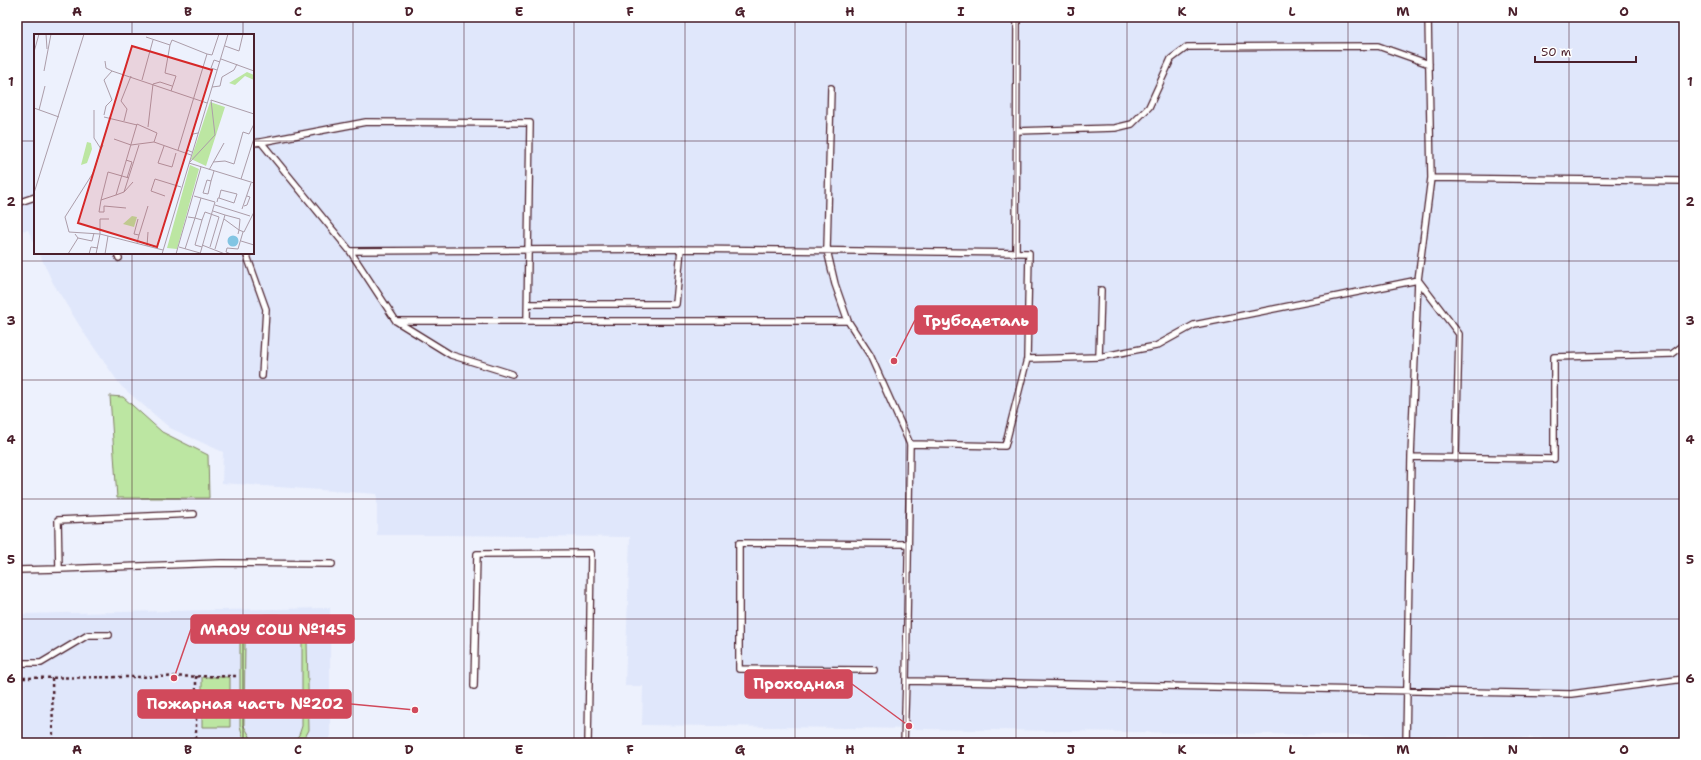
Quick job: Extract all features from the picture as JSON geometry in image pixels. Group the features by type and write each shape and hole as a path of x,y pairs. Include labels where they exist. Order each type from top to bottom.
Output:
{"lane":[{"path":"1016,253 1017,17"},
{"path":"1406,743 1411,457 1418,280 1431,178 1428,17"},
{"path":"1017,131 1115,128 1132,124 1149,106 1172,59 1187,47 1378,46 1429,64"},
{"path":"832,88 827,250 835,284 848,321 870,355 910,444 904,743"},
{"path":"254,143 366,122 530,123 527,321"},
{"path":"261,142 350,251 396,321 451,355 512,374"},
{"path":"1431,178 1684,181"},
{"path":"17,203 34,196"},
{"path":"528,304 676,304 681,249"},
{"path":"350,251 681,249 1029,253 1027,359 1005,446 910,444"},
{"path":"246,254 266,309 262,376"},
{"path":"1027,359 1099,357 1156,346 1194,325 1418,280"},
{"path":"1418,280 1459,334 1456,457"},
{"path":"1099,357 1101,290"},
{"path":"396,321 848,321"},
{"path":"1411,457 1554,459 1554,357 1672,354 1684,345"},
{"path":"59,569 58,520 194,514"},
{"path":"874,670 738,670 739,543 908,544"},
{"path":"474,686 477,554 591,553 588,743"},
{"path":"17,570 221,563 332,564"},
{"path":"17,663 41,662 88,635 109,636"},
{"path":"906,681 1571,694 1684,680"}],"path":[{"path":"196,676 196,743"},
{"path":"17,678 239,676"},
{"path":"52,678 53,743"}],"shaded area":[{"path":"17,17 1684,17 1684,740 642,725 643,686 625,686 630,537 377,535 377,494 222,483 223,452 170,428 121,386 86,336 53,283 39,254 254,254 254,34 34,34 34,242 28,230 17,231"},
{"path":"330,608 330,743 17,743 17,614"}],"green space":[{"path":"110,396 123,397 162,432 208,455 209,498 117,498"},
{"path":"264,615 286,616 292,619 301,627 307,641 309,730 302,743 291,743 299,735 302,726 302,643 296,630 282,624 260,625 248,633 245,642 244,726 251,738 258,743 248,743 243,737 240,726 240,633 250,622"},
{"path":"202,677 230,677 230,727 202,727"}],"place":[{"name":"Трубодеталь","path":"894,361"},
{"name":"МАОУ СОШ №145","path":"174,678"},
{"name":"Пожарная часть №202","path":"415,710"},
{"name":"Проходная","path":"909,726"}]}
